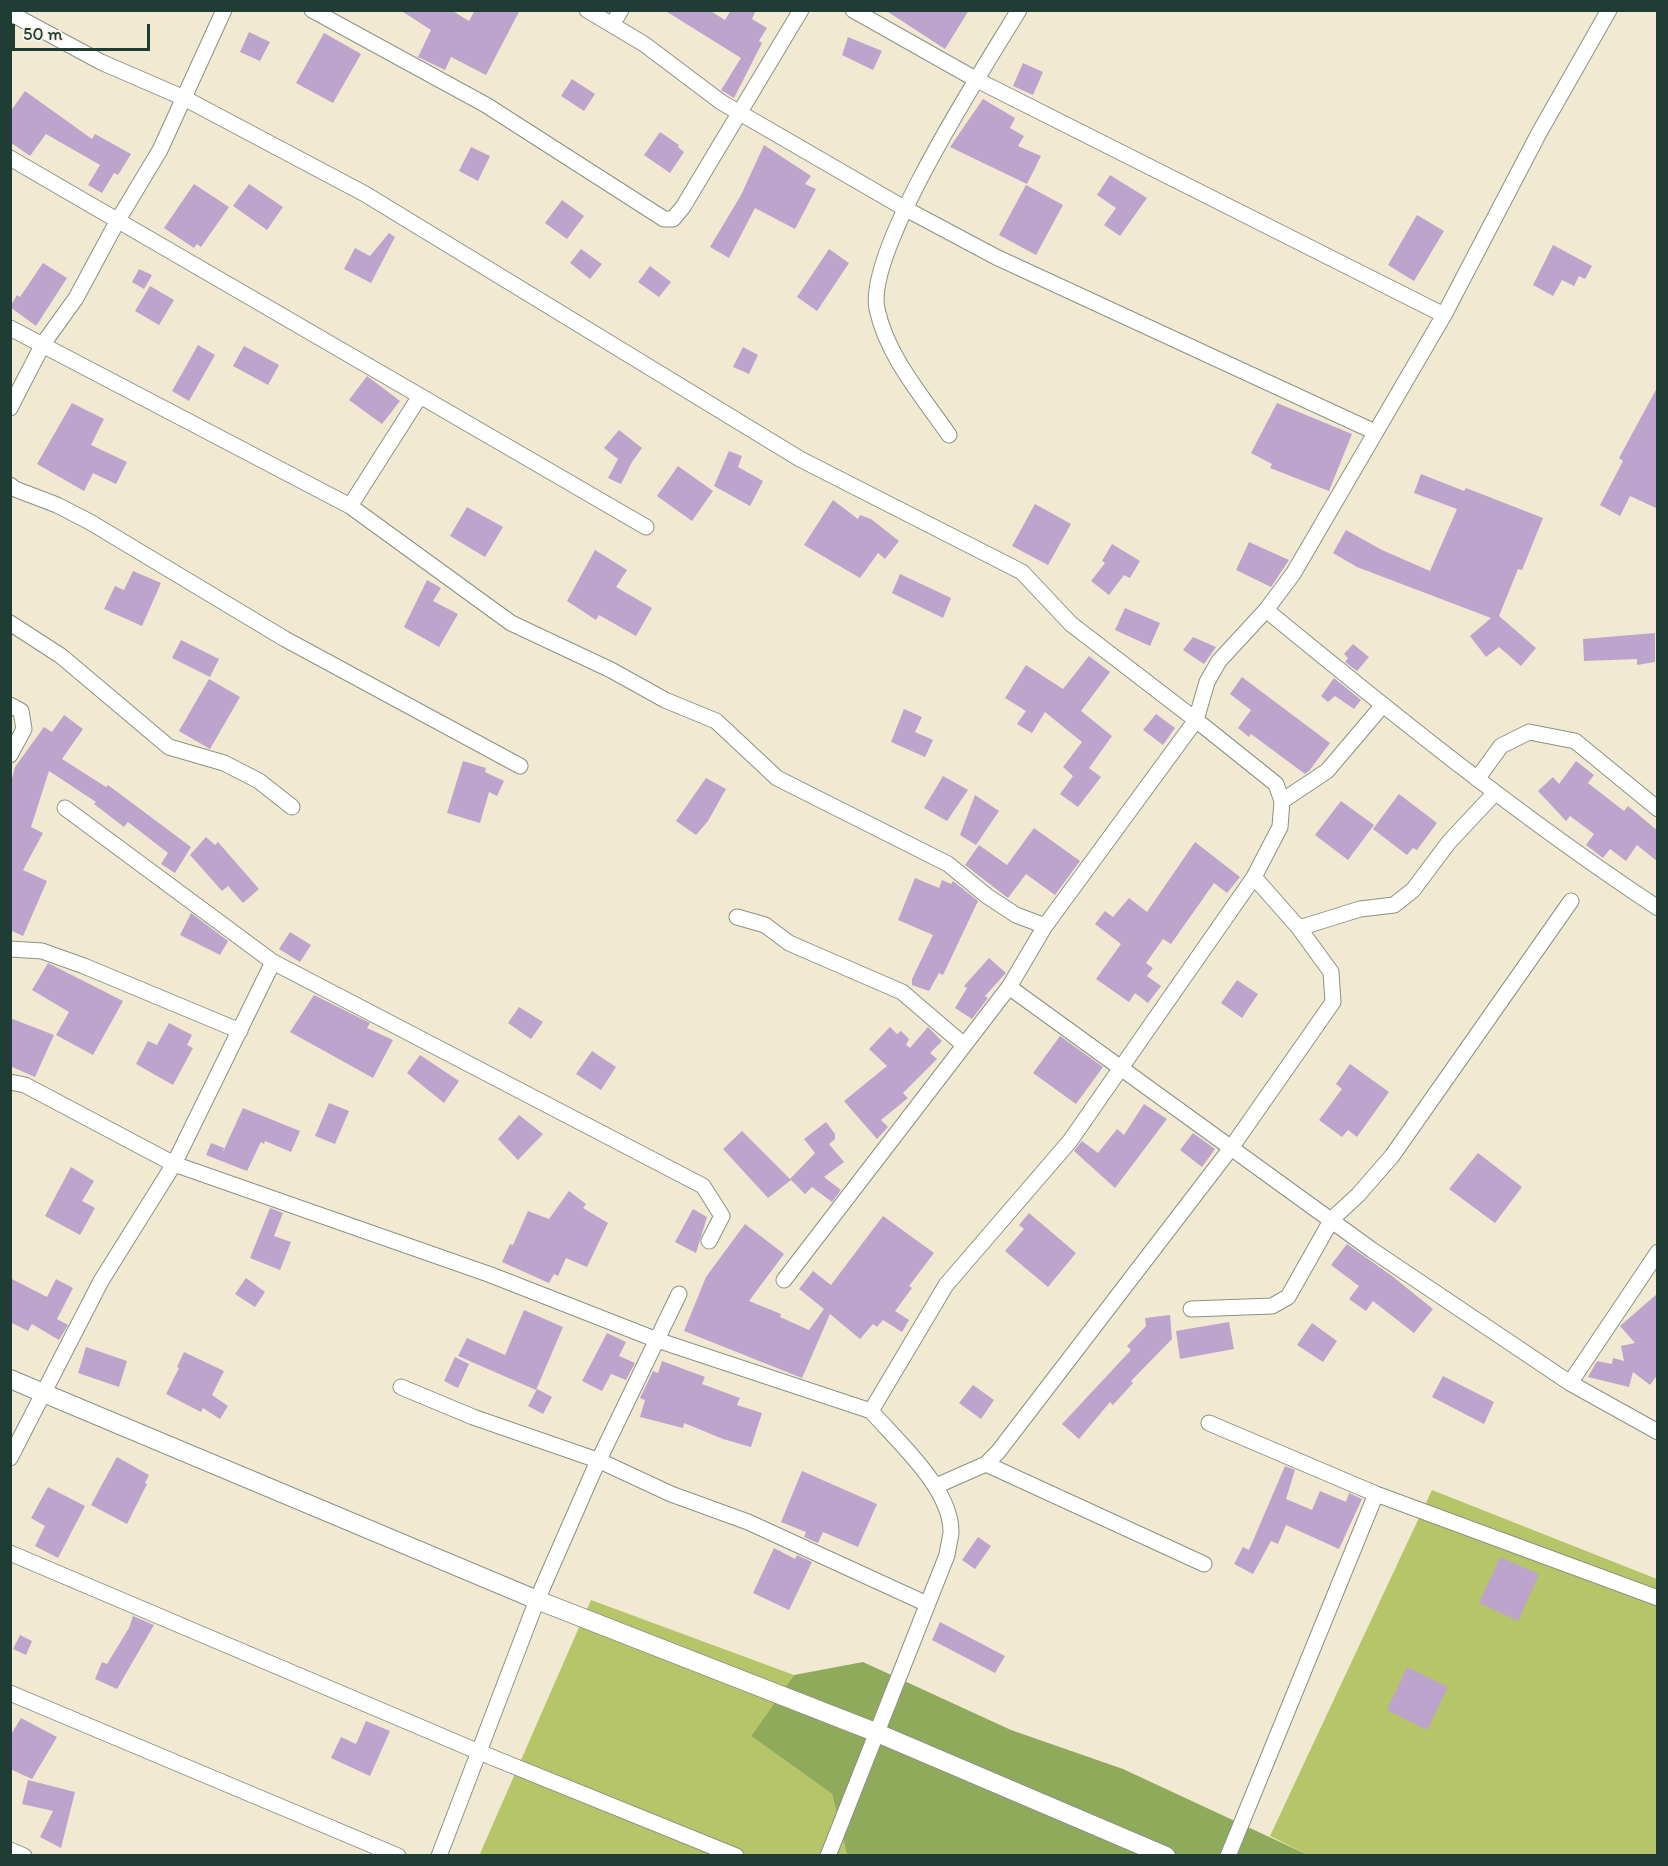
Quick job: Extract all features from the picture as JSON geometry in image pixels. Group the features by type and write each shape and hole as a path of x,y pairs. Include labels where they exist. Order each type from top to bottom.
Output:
{"street":[{"path":"10,408 43,344 76,298 118,220 160,150 224,10"},
{"path":"312,10 486,105 664,219 673,219 683,207 801,10"},
{"path":"587,10 644,44 721,102 904,208 996,257 1375,432"},
{"path":"612,25 621,10"},
{"path":"853,10 977,80 1444,315"},
{"path":"949,435 896,359 876,307 882,267 904,208 1019,10"},
{"path":"784,1280 1009,987 1045,926 1196,720 1207,682 1218,661 1266,610 1293,574 1444,315 1539,133 1609,10"},
{"path":"10,13 101,62 184,98 365,194 800,459 1022,572 1071,624 1276,784 1282,801 1280,827 1254,876 1070,1141 946,1285 871,1412"},
{"path":"10,158 646,527"},
{"path":"10,328 350,506 511,623 611,670 665,700 716,721 777,778 948,864 1016,915 1045,926"},
{"path":"350,506 420,396"},
{"path":"10,485 90,522 285,639 520,766"},
{"path":"1266,610 1494,794 1658,908"},
{"path":"10,623 61,656 169,747 224,763 259,781 292,807"},
{"path":"10,705 21,711 24,729 10,755"},
{"path":"1282,801 1327,771 1383,705"},
{"path":"1477,779 1501,746 1529,732 1575,741 1658,809"},
{"path":"1299,928 1360,909 1394,905 1413,890 1449,842 1494,794"},
{"path":"65,808 273,962 703,1186 722,1216 709,1241"},
{"path":"936,1486 986,1464 998,1452 1231,1148 1334,1002 1331,972 1299,928 1254,876"},
{"path":"1191,1309 1272,1306 1288,1297 1332,1219 1358,1195 1392,1156 1571,901"},
{"path":"737,917 765,925 789,943 902,992 964,1044"},
{"path":"10,949 42,951 84,966 240,1031"},
{"path":"10,1458 42,1391 101,1281 174,1164 273,962"},
{"path":"1009,987 1372,1250 1570,1383 1658,1432"},
{"path":"10,1082 26,1085 174,1164 491,1275 657,1340 871,1412 936,1486 945,1505 951,1531 947,1556 875,1732 828,1856"},
{"path":"1570,1383 1658,1252"},
{"path":"439,1856 537,1600 594,1470 679,1294"},
{"path":"10,1379 537,1600 875,1732 1166,1856"},
{"path":"401,1387 473,1417 600,1461 671,1494 748,1522 927,1604"},
{"path":"1209,1423 1376,1494 1658,1598"},
{"path":"986,1464 1204,1564"},
{"path":"1228,1856 1376,1494"},
{"path":"10,1553 479,1752 736,1856"},
{"path":"10,1693 398,1856"},
{"path":"10,1850 24,1856"}],"green space":[{"path":"1432,1490 1657,1579 1657,1855 1308,1855 1270,1836"},
{"path":"591,1600 794,1675 751,1736 832,1794 847,1855 479,1856"},
{"path":"863,1662 1011,1730 1123,1769 1308,1855 847,1855 832,1794 751,1736 794,1675"}],"building":[{"path":"400,10 451,10 469,21 475,10 520,10 486,75 451,57 445,70 418,57 431,30"},
{"path":"664,10 709,10 725,20 731,10 756,10 752,19 767,28 759,41 762,43 734,98 721,90 741,58"},
{"path":"885,10 969,10 945,49"},
{"path":"249,32 270,42 260,61 240,52"},
{"path":"324,33 361,54 333,103 296,83"},
{"path":"848,37 882,51 873,70 842,55"},
{"path":"1023,63 1043,72 1033,95 1013,86"},
{"path":"572,79 595,94 584,111 561,96"},
{"path":"25,91 92,139 95,134 131,154 118,175 114,173 102,193 88,185 100,165 46,134 30,156 10,142 10,112"},
{"path":"983,99 1015,118 1010,128 1024,136 1018,146 1041,156 1027,184 950,147"},
{"path":"660,132 679,145 678,147 684,152 670,173 644,155"},
{"path":"764,145 811,176 805,184 816,189 795,229 755,208 729,258 710,247 741,195"},
{"path":"471,147 490,156 478,181 459,171"},
{"path":"1110,175 1147,198 1120,236 1104,225 1116,208 1097,195"},
{"path":"194,184 229,207 201,247 197,244 194,248 164,228"},
{"path":"249,184 283,207 267,230 233,206"},
{"path":"1026,185 1063,205 1036,255 999,235"},
{"path":"562,200 584,216 567,239 545,223"},
{"path":"1417,215 1444,231 1414,281 1388,265"},
{"path":"389,233 395,237 371,283 344,269 355,248 370,256"},
{"path":"1553,245 1592,266 1585,279 1579,276 1574,286 1562,280 1553,296 1533,285"},
{"path":"581,249 602,264 590,279 570,263"},
{"path":"829,249 849,263 817,311 797,297"},
{"path":"43,263 67,278 36,326 10,307 17,295 20,297"},
{"path":"650,266 671,282 659,297 638,282"},
{"path":"139,269 152,275 144,289 132,282"},
{"path":"150,286 174,300 159,325 135,311"},
{"path":"198,345 215,355 189,401 172,391"},
{"path":"244,346 279,365 268,385 233,366"},
{"path":"743,347 758,355 749,374 733,367"},
{"path":"367,376 400,401 382,424 349,400"},
{"path":"1658,386 1658,509 1630,496 1620,516 1600,505 1623,461 1619,458"},
{"path":"72,403 104,419 91,445 127,462 116,484 93,473 84,491 37,464"},
{"path":"1277,403 1352,434 1329,491 1270,468 1272,464 1251,453"},
{"path":"619,430 642,448 621,484 608,478 618,459 604,448"},
{"path":"729,451 742,456 738,467 763,481 750,506 714,486"},
{"path":"678,466 713,491 692,521 657,496"},
{"path":"1421,474 1464,491 1466,488 1543,518 1522,570 1518,569 1499,616 1536,648 1521,666 1499,647 1486,657 1470,636 1491,618 1357,567 1333,553 1346,530 1382,550 1430,571 1457,509 1414,493"},
{"path":"833,500 858,519 860,515 871,519 899,541 885,559 878,553 860,578 804,545"},
{"path":"1035,504 1071,524 1048,565 1012,546"},
{"path":"467,507 503,527 485,557 450,536"},
{"path":"1249,542 1289,560 1271,587 1236,570"},
{"path":"1112,544 1140,561 1130,578 1124,575 1109,595 1091,581 1105,563 1102,561"},
{"path":"595,550 627,570 616,587 652,608 636,636 599,615 596,620 567,601"},
{"path":"133,571 161,583 142,626 104,609 115,586 124,590"},
{"path":"900,574 951,598 943,618 892,593"},
{"path":"427,580 441,588 433,601 458,614 439,647 404,627"},
{"path":"1125,608 1160,623 1150,646 1115,630"},
{"path":"1655,633 1655,662 1637,665 1637,659 1584,661 1583,639"},
{"path":"1193,637 1216,647 1204,664 1183,650"},
{"path":"181,640 219,659 210,677 172,658"},
{"path":"1353,644 1369,657 1357,671 1345,662 1348,658 1344,654"},
{"path":"1089,656 1110,672 1081,711 1112,736 1089,768 1101,777 1078,807 1060,794 1073,776 1063,767 1082,742 1045,712 1032,733 1017,724 1026,711 1005,698 1026,665 1063,689"},
{"path":"1242,677 1330,743 1305,774 1251,734 1249,737 1238,728 1251,710 1230,694"},
{"path":"1334,678 1361,700 1354,709 1335,696 1328,702 1321,696"},
{"path":"209,679 240,697 210,749 179,731"},
{"path":"904,709 922,717 915,732 933,740 925,757 891,742"},
{"path":"1156,714 1175,728 1163,745 1143,730"},
{"path":"64,715 83,729 62,759 106,787 108,785 191,847 175,873 161,864 168,853 128,822 124,827 94,804 96,802 49,771 31,827 43,833 23,870 47,881 23,936 10,930 10,787 15,767 44,727 52,732"},
{"path":"463,761 486,768 485,772 504,781 497,796 489,792 480,823 447,813"},
{"path":"1576,761 1594,775 1588,783 1624,811 1628,806 1658,831 1658,862 1637,845 1626,861 1610,849 1603,858 1586,845 1594,834 1570,816 1566,821 1538,791 1553,777 1559,784"},
{"path":"943,776 968,790 947,821 924,808"},
{"path":"706,778 726,789 708,821 696,835 676,821"},
{"path":"1399,794 1437,823 1417,850 1413,848 1407,855 1373,829"},
{"path":"975,795 999,811 976,845 960,835"},
{"path":"1341,801 1374,825 1348,860 1315,835"},
{"path":"1034,828 1080,861 1055,895 1026,874 1008,898 965,865 979,845 1007,865"},
{"path":"206,837 215,845 218,842 259,889 243,903 228,886 222,891 190,855"},
{"path":"1195,842 1240,877 1227,893 1214,883 1171,944 1163,939 1146,963 1153,968 1147,976 1161,986 1148,1003 1135,993 1129,1002 1096,979 1121,944 1095,924 1105,911 1113,917 1129,898 1147,912"},
{"path":"915,878 939,888 942,880 951,884 953,881 978,901 943,975 939,973 929,991 912,985 912,979 933,935 898,920"},
{"path":"191,913 228,941 220,955 180,935"},
{"path":"290,932 311,945 300,962 279,949"},
{"path":"989,958 1006,973 985,996 988,998 972,1019 955,1008 967,988 964,986"},
{"path":"48,963 123,1001 93,1055 56,1035 69,1012 32,990"},
{"path":"1237,980 1258,994 1242,1018 1221,1003"},
{"path":"314,995 370,1023 367,1028 393,1040 373,1078 290,1032"},
{"path":"519,1007 543,1022 531,1039 508,1023"},
{"path":"10,1018 54,1035 35,1077 10,1066"},
{"path":"169,1023 192,1035 187,1045 193,1048 173,1085 136,1064 148,1041 157,1045"},
{"path":"890,1027 897,1034 901,1031 909,1039 906,1045 910,1048 928,1027 942,1041 930,1053 937,1059 903,1093 908,1098 881,1120 888,1127 877,1139 844,1101 887,1066 869,1049"},
{"path":"1060,1036 1103,1067 1076,1104 1033,1073"},
{"path":"592,1051 616,1067 601,1090 576,1074"},
{"path":"420,1055 459,1081 444,1103 407,1073"},
{"path":"1350,1064 1389,1092 1357,1137 1348,1130 1342,1137 1319,1120 1342,1089 1336,1084"},
{"path":"329,1103 349,1111 335,1144 315,1136"},
{"path":"1144,1104 1167,1119 1115,1188 1074,1151 1082,1141 1098,1153 1117,1129 1124,1135"},
{"path":"243,1108 300,1131 291,1152 265,1141 264,1144 261,1142 247,1171 206,1155 211,1143 224,1148 222,1154"},
{"path":"519,1115 543,1134 518,1160 498,1139"},
{"path":"826,1122 835,1134 835,1139 829,1144 844,1162 824,1177 841,1190 832,1202 812,1187 805,1194 791,1180 768,1198 723,1149 742,1131 790,1179 815,1153 804,1139"},
{"path":"1193,1133 1215,1149 1202,1167 1180,1150"},
{"path":"1478,1153 1522,1187 1495,1223 1449,1189"},
{"path":"71,1167 94,1181 82,1201 95,1208 80,1235 45,1216"},
{"path":"569,1191 586,1204 583,1208 608,1223 587,1267 566,1258 558,1276 554,1274 549,1283 502,1262 510,1244 513,1245 528,1211 549,1219"},
{"path":"270,1208 283,1213 274,1236 291,1242 280,1270 250,1258"},
{"path":"693,1209 707,1217 696,1253 675,1242"},
{"path":"1029,1213 1076,1253 1048,1287 1005,1251 1024,1229 1019,1225"},
{"path":"883,1216 934,1253 909,1286 912,1288 895,1311 909,1320 902,1332 883,1320 877,1327 873,1324 860,1339 830,1314 802,1378 684,1331 706,1277 745,1224 784,1254 749,1301 781,1314 780,1317 809,1330 824,1309 799,1289 813,1271 831,1285"},
{"path":"1347,1244 1433,1309 1414,1333 1373,1301 1366,1311 1349,1299 1359,1286 1331,1265"},
{"path":"10,1278 47,1297 56,1279 73,1288 57,1319 68,1325 59,1340 32,1324 28,1331 10,1322"},
{"path":"246,1278 265,1292 255,1307 235,1294"},
{"path":"1658,1293 1658,1374 1650,1385 1633,1372 1629,1387 1588,1377 1597,1361 1612,1364 1613,1358 1624,1361 1621,1346 1635,1343 1620,1326"},
{"path":"524,1310 563,1327 536,1390 458,1356 467,1338 505,1355"},
{"path":"1170,1315 1172,1339 1131,1381 1133,1383 1113,1405 1110,1402 1079,1439 1062,1424 1131,1350 1127,1346 1146,1326 1145,1318"},
{"path":"1229,1322 1234,1349 1180,1359 1176,1331"},
{"path":"1312,1323 1337,1341 1323,1362 1297,1345"},
{"path":"607,1333 626,1342 619,1356 635,1363 626,1380 611,1374 602,1391 582,1381"},
{"path":"86,1347 127,1361 119,1387 78,1373"},
{"path":"184,1352 224,1371 212,1395 228,1406 220,1419 203,1408 201,1412 166,1394"},
{"path":"455,1357 469,1364 458,1388 444,1381"},
{"path":"662,1361 705,1377 702,1384 740,1398 737,1405 762,1413 751,1447 723,1439 684,1423 683,1428 640,1417 645,1400 640,1398 653,1371 658,1373"},
{"path":"1443,1376 1494,1402 1484,1424 1432,1397"},
{"path":"973,1385 994,1400 981,1419 959,1403"},
{"path":"537,1389 552,1397 543,1414 528,1406"},
{"path":"117,1457 149,1475 145,1483 147,1484 127,1524 91,1505"},
{"path":"1285,1466 1295,1470 1286,1499 1312,1510 1320,1491 1346,1502 1349,1493 1362,1499 1339,1549 1286,1525 1278,1544 1271,1541 1253,1574 1234,1564 1243,1547 1249,1550"},
{"path":"802,1471 877,1504 858,1547 823,1532 818,1543 804,1537 806,1532 781,1522"},
{"path":"48,1487 85,1506 58,1558 35,1546 45,1526 31,1518"},
{"path":"978,1537 991,1546 975,1569 962,1560"},
{"path":"774,1548 795,1559 797,1555 812,1562 789,1610 753,1593"},
{"path":"1500,1557 1539,1574 1518,1621 1479,1603"},
{"path":"133,1616 154,1625 117,1689 95,1679 102,1662 107,1664 129,1628"},
{"path":"940,1622 1005,1656 995,1673 932,1640"},
{"path":"20,1635 32,1641 26,1655 13,1649"},
{"path":"1407,1667 1448,1687 1427,1730 1387,1710"},
{"path":"21,1718 57,1737 32,1779 10,1769 10,1736"},
{"path":"366,1721 390,1731 370,1776 331,1758 341,1737 356,1744"},
{"path":"28,1780 75,1792 61,1848 40,1837 53,1811 22,1804"}]}
